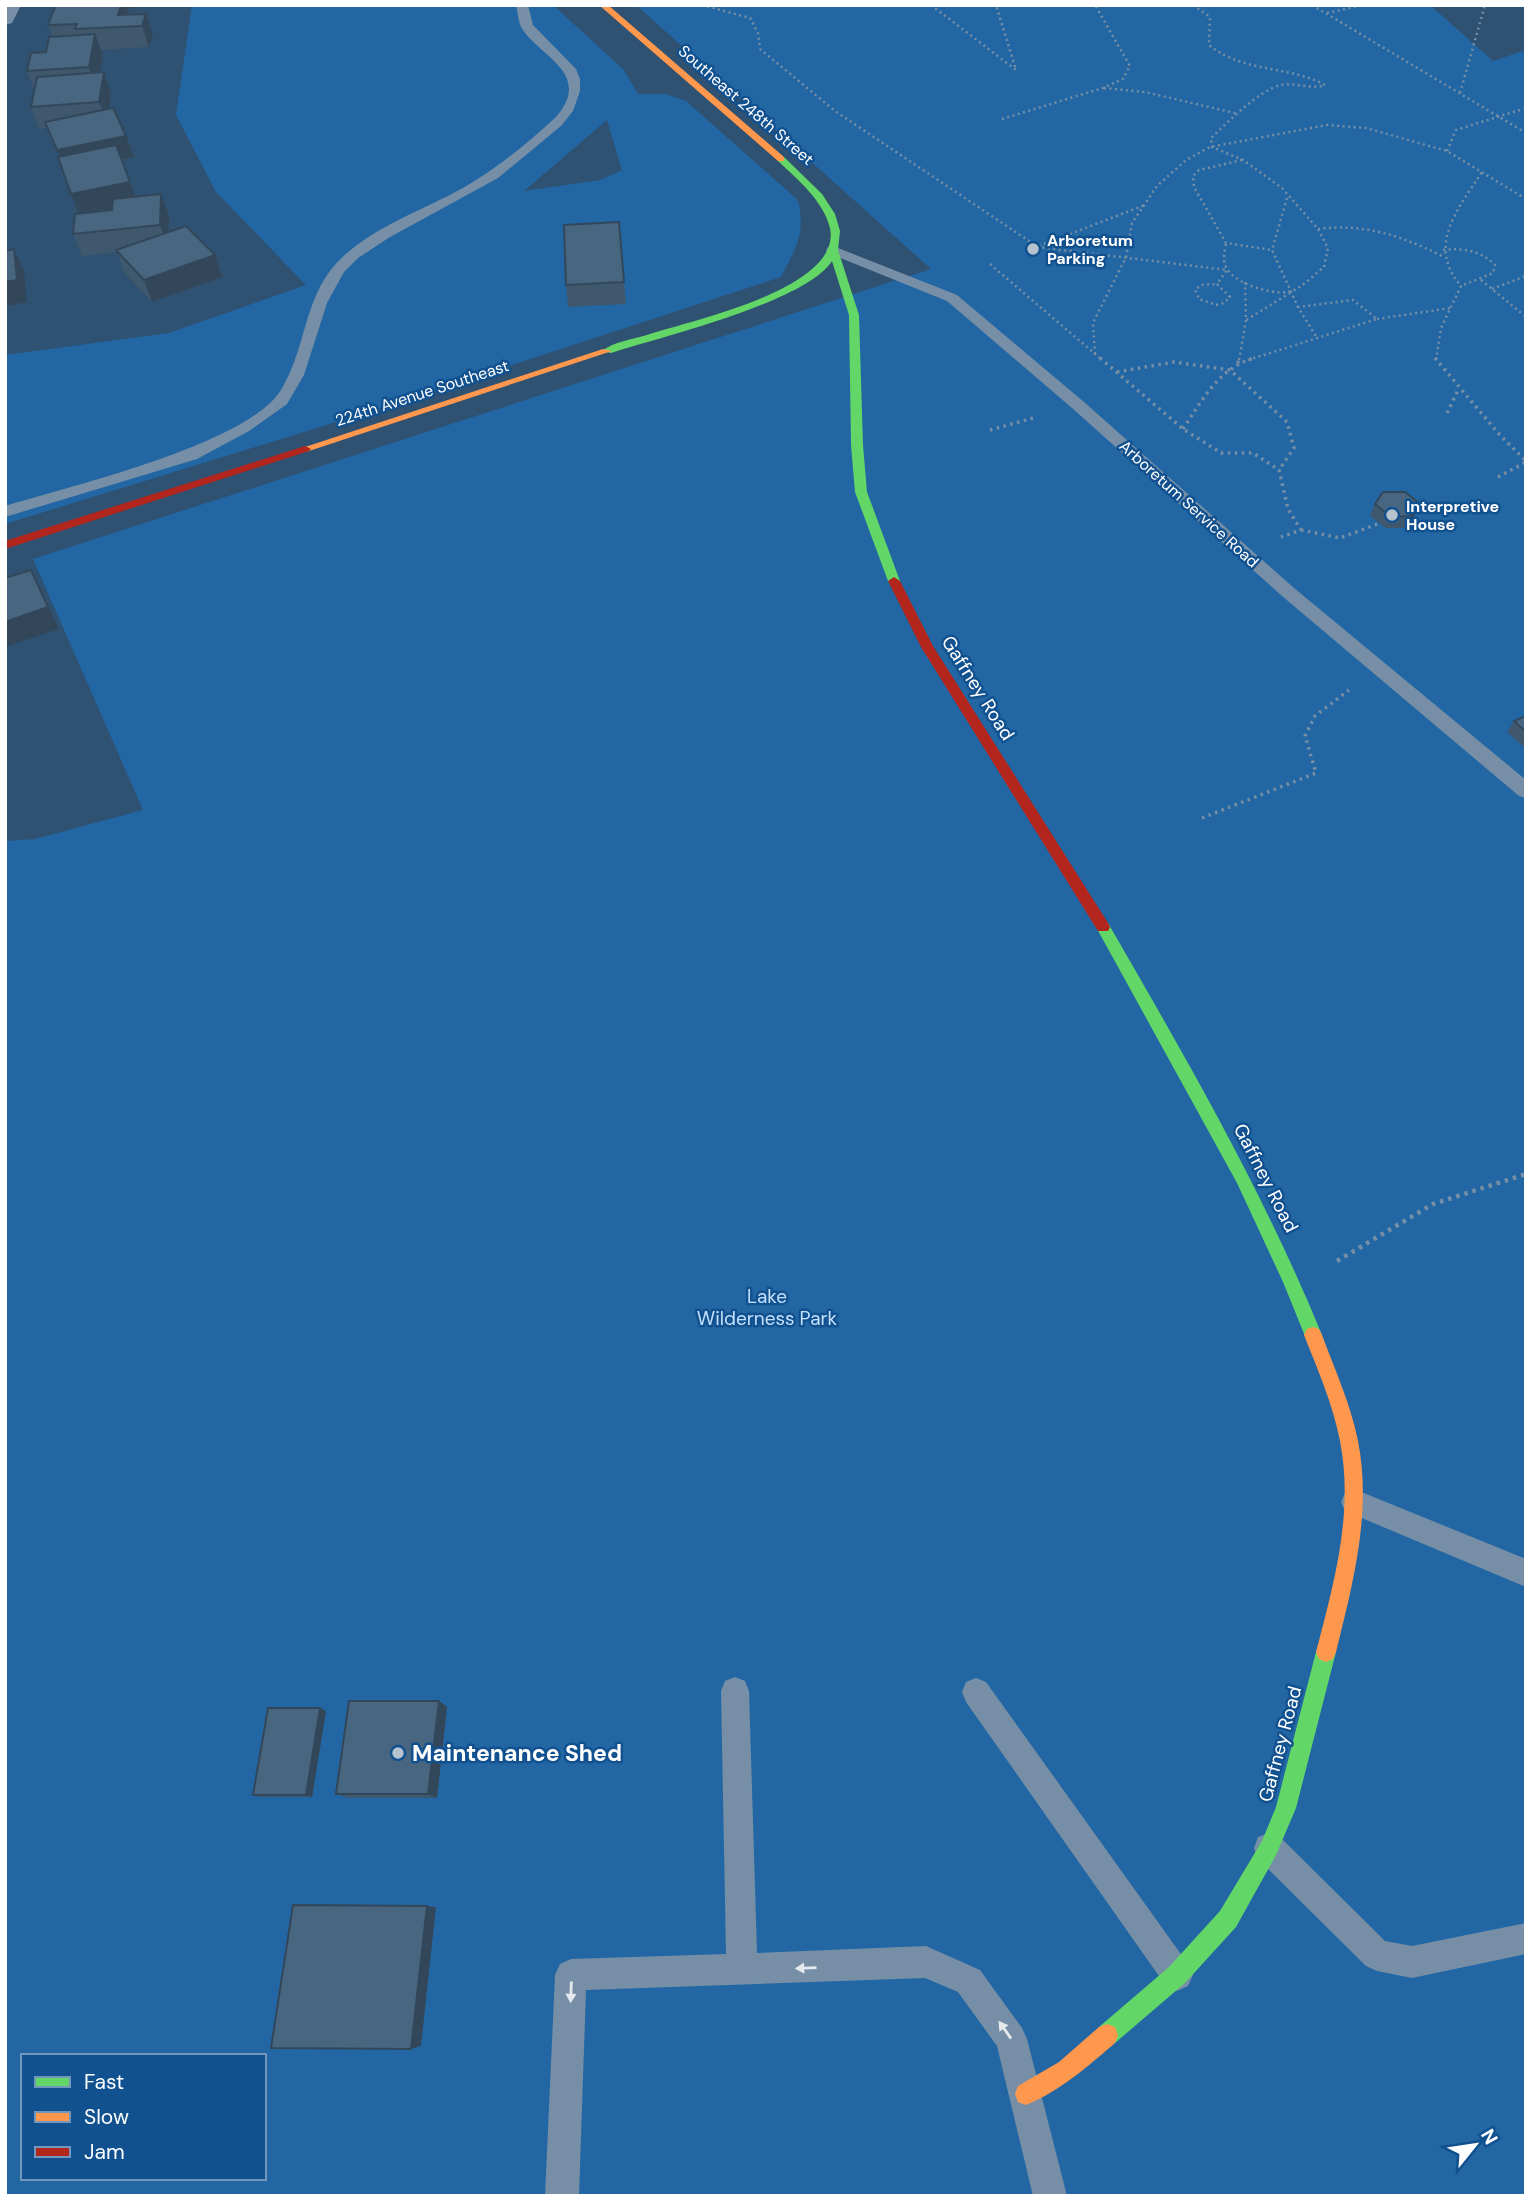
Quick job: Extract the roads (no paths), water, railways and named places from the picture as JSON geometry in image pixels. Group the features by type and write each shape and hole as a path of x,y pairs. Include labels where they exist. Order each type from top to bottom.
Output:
{"street":[{"path":"5,19 11,5"},
{"name":"Southeast 248th Street","path":"603,5 811,185 833,218 833,250"},
{"name":"224th Avenue Southeast","path":"5,545 779,296 815,276 833,250"},
{"name":"Gaffney Road","path":"833,250 854,315 857,445 861,492 897,590 927,647 1093,909 1247,1182 1295,1286 1327,1371 1349,1442 1354,1502 1347,1569 1286,1808 1269,1848 1228,1919 1177,1975 1067,2070 1026,2094"}],"lane":[{"path":"5,512 144,471 191,454 212,445 273,408 286,394 323,295 340,267 370,242 487,179 525,152 564,116 574,89 571,71 565,59 531,32 525,22 522,5"},
{"name":"Arboretum Service Road","path":"833,250 952,298 1078,404 1242,552 1526,791"},
{"path":"1354,1502 1526,1573"},
{"path":"735,1690 742,1970"},
{"path":"976,1692 1177,1975"},
{"path":"1269,1848 1377,1955 1412,1962 1526,1938"},
{"path":"562,2196 571,1975 926,1962 969,1981 1011,2039 1050,2196"}],"place":[{"name":"Arboretum Parking","path":"1033,249"},
{"name":"Interpretive House","path":"1392,515"},
{"name":"Maintenance Shed","path":"398,1753"}],"park label":[{"name":"Lake Wilderness Park","path":"767,1307"}]}
